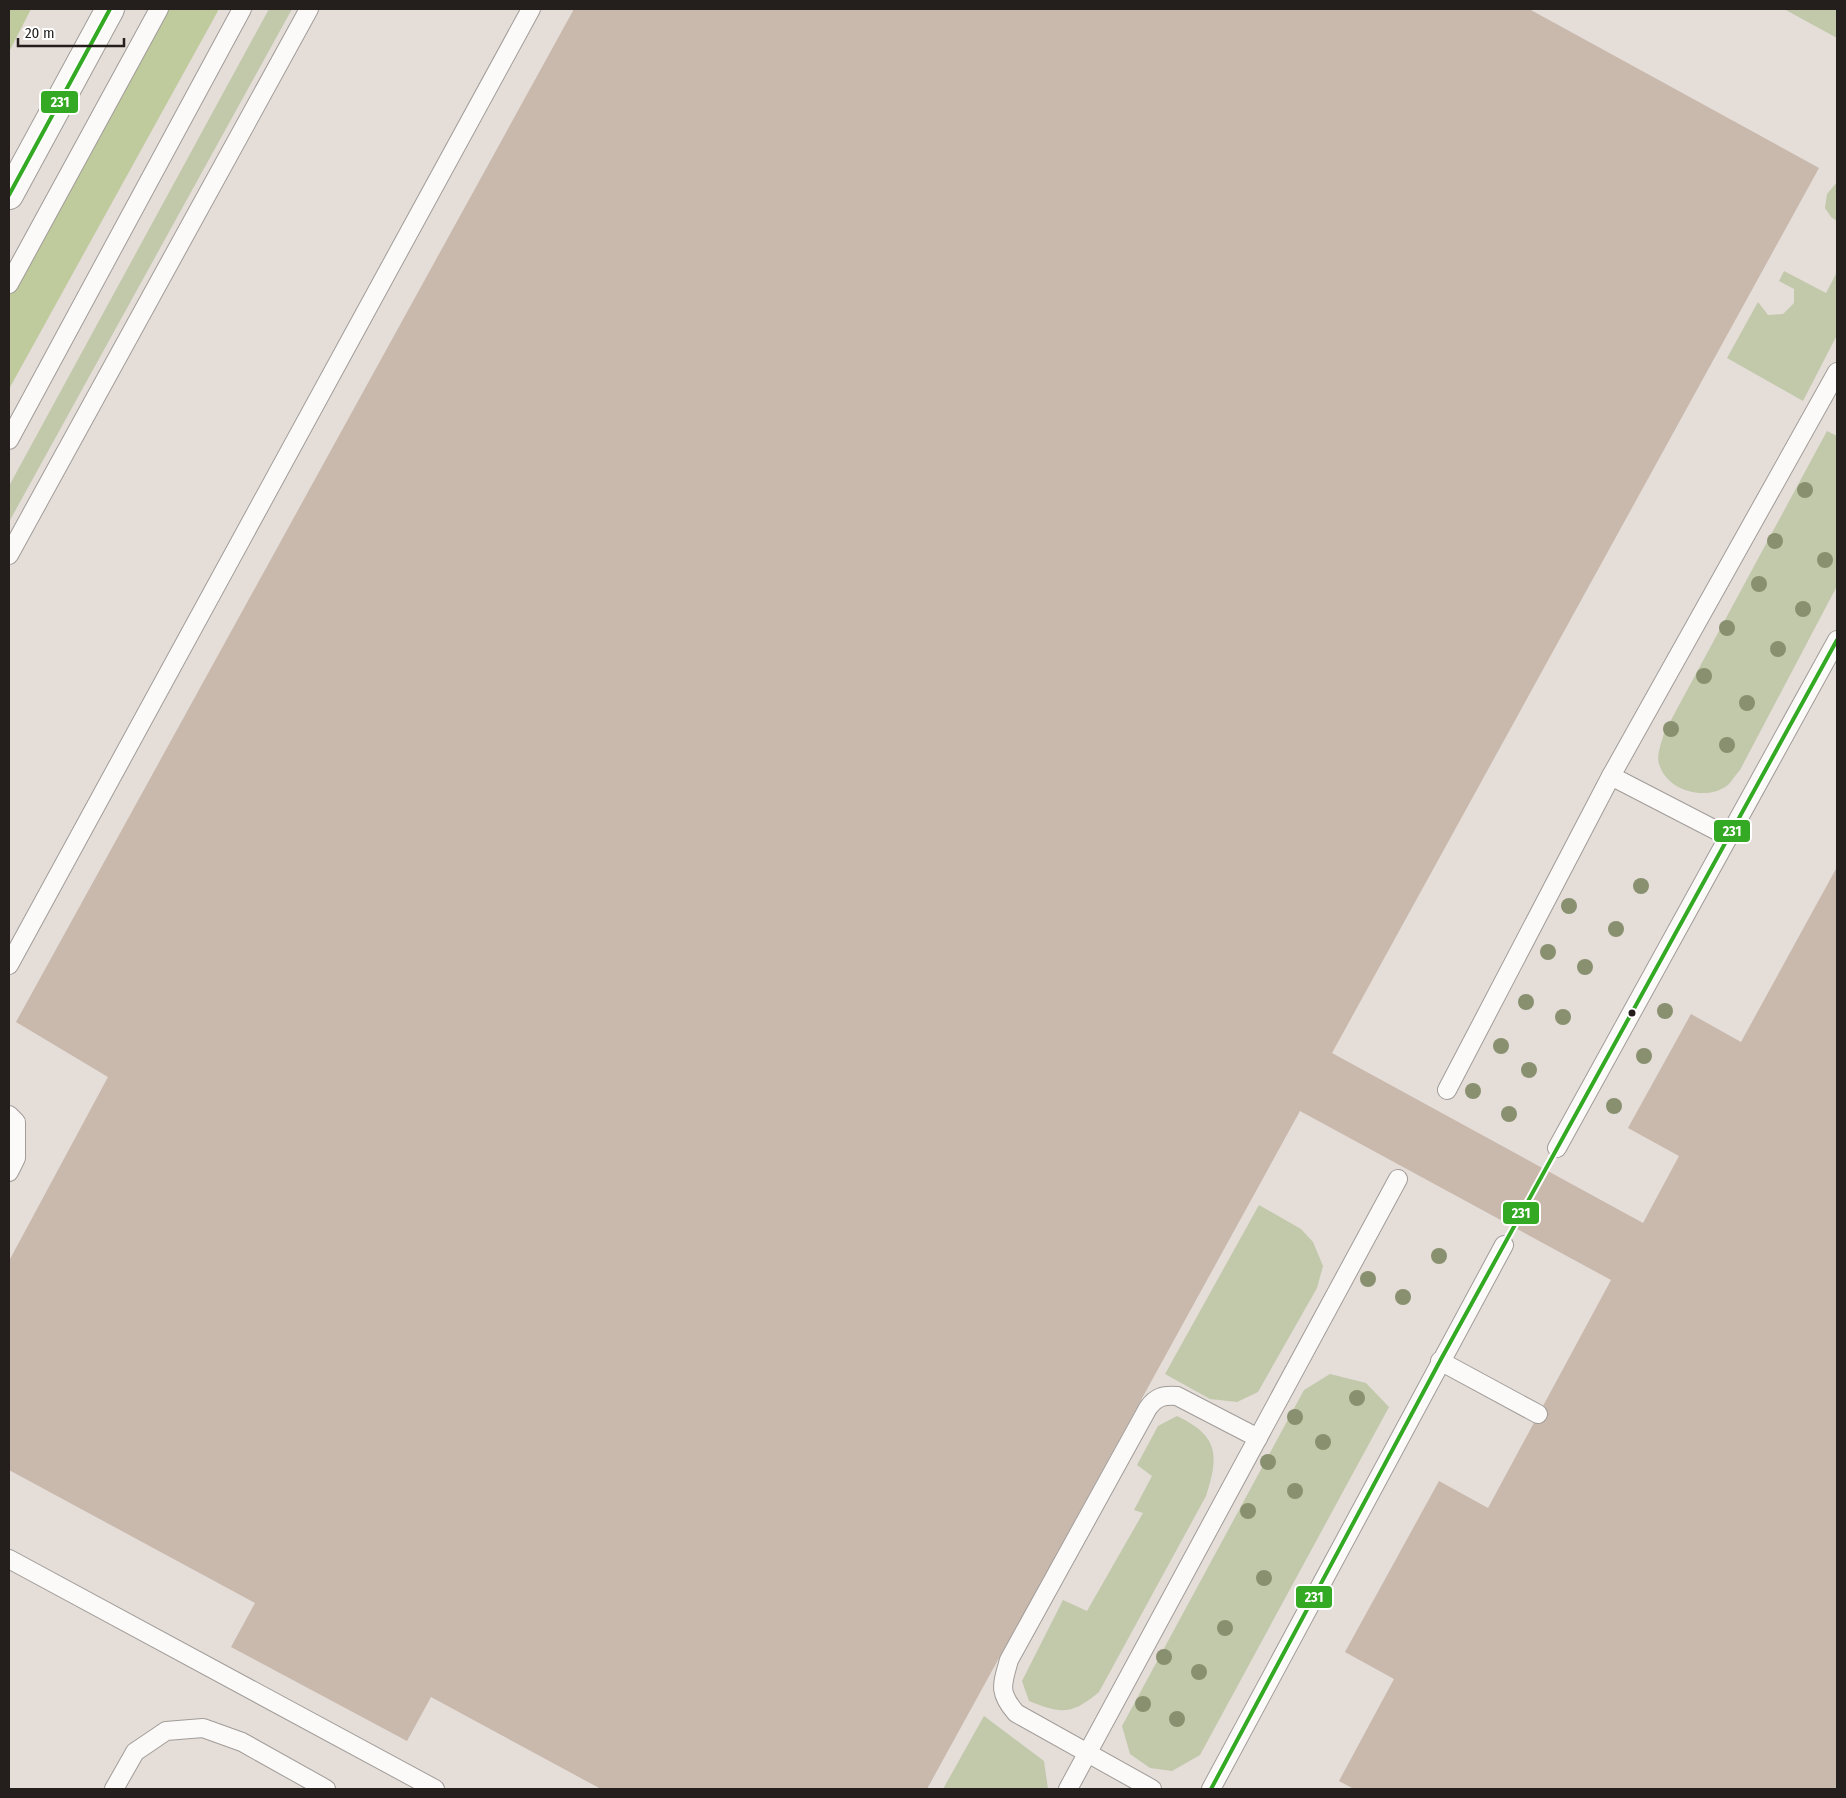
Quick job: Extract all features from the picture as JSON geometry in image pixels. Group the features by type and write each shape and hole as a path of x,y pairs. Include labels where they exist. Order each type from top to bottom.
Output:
{"street":[{"path":"9,195 110,9"}],"lane":[{"path":"9,284 159,9"},
{"path":"9,440 242,9"},
{"path":"9,555 309,9"},
{"path":"9,965 531,9"},
{"path":"1447,1090 1611,776 1837,372"},
{"path":"1557,1148 1837,640"},
{"path":"1611,776 1729,837"},
{"path":"9,1115 16,1122 16,1158 9,1172"},
{"path":"1068,1789 1398,1179"},
{"path":"1211,1789 1504,1245"},
{"path":"1440,1361 1538,1414"},
{"path":"1152,1789 1016,1713 1004,1699 1002,1683 1010,1660 1154,1400 1165,1395 1176,1396 1258,1438"},
{"path":"9,1559 435,1789"},
{"path":"114,1789 135,1752 158,1736 166,1731 203,1728 242,1742 326,1789"}],"green space":[{"path":"9,9 31,9 9,52"},
{"path":"162,9 219,9 9,389 9,290"},
{"path":"269,9 292,9 9,522 9,486"},
{"path":"1784,9 1837,9 1837,38"},
{"path":"1837,182 1837,221 1831,217 1825,208 1827,194"},
{"path":"1784,271 1826,293 1837,272 1837,335 1803,401 1727,358 1758,302 1768,315 1783,314 1794,303 1794,289 1779,281"},
{"path":"1827,431 1837,436 1837,586 1740,770 1728,785 1719,790 1709,793 1688,791 1670,781 1663,773 1659,764 1659,753 1664,733"},
{"path":"1259,1205 1301,1229 1313,1242 1323,1266 1317,1288 1258,1392 1237,1402 1210,1399 1165,1374"},
{"path":"1330,1374 1366,1383 1389,1407 1200,1755 1172,1771 1150,1768 1130,1754 1122,1726 1304,1390"},
{"path":"1177,1416 1201,1431 1208,1439 1212,1448 1214,1458 1213,1469 1206,1496 1099,1692 1081,1705 1066,1710 1058,1710 1029,1701 1022,1681 1063,1600 1087,1611 1143,1513 1134,1510 1152,1476 1137,1465 1158,1426"},
{"path":"984,1716 1044,1761 1048,1789 943,1789"}],"building":[{"path":"574,9 1529,9 1819,168 1332,1053 1643,1223 1679,1156 1628,1128 1691,1014 1741,1042 1837,867 1837,1789 1354,1789 1339,1781 1394,1679 1345,1652 1439,1481 1488,1508 1611,1280 1300,1111 927,1789 601,1789 431,1697 407,1741 231,1647 255,1603 9,1470 9,1261 108,1077 16,1022"}],"transit line":[{"name":"231","path":"9,195 110,9"},
{"name":"231","path":"1211,1789 1440,1361 1837,640"}]}
